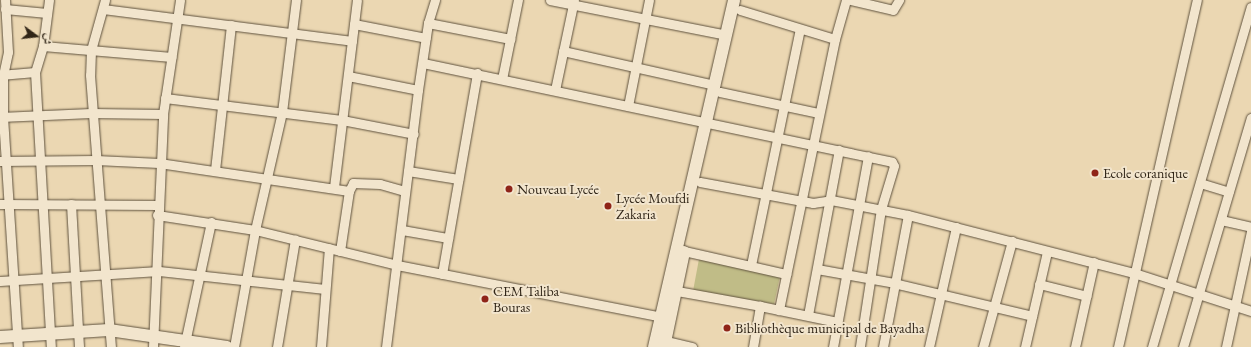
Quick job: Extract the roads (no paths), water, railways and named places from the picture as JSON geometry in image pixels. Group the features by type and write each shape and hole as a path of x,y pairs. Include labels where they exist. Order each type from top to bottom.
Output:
{"street":[{"path":"48,0 43,46 36,72 40,204 51,347"},
{"path":"153,347 159,271 157,215 159,163 165,98 180,0"},
{"path":"234,347 255,230 282,112 296,0"},
{"path":"334,187 357,0"},
{"path":"386,347 402,230 405,191 414,134 418,90 428,23 434,0"},
{"path":"502,79 518,0"},
{"path":"550,0 573,3 726,35"},
{"path":"628,106 649,0"},
{"path":"780,310 818,113 835,39 846,0"},
{"path":"851,0 893,10 899,0"},
{"path":"1118,347 1197,0"},
{"path":"555,90 573,3"},
{"path":"738,3 800,29 835,39"},
{"path":"718,88 726,35 738,3"},
{"path":"692,347 665,344 666,318 738,3"},
{"path":"18,341 16,279 5,204 3,160 1,75 8,52 5,5 47,13"},
{"path":"111,347 107,275 91,113 91,50 104,5 292,34 352,41"},
{"path":"1152,347 1251,7"},
{"path":"428,23 510,39"},
{"path":"354,24 426,38"},
{"path":"215,170 231,25"},
{"path":"751,265 783,103 800,29"},
{"path":"43,46 172,57"},
{"path":"563,51 635,67 818,113"},
{"path":"423,63 477,73 868,156 894,164 881,209 869,277 860,347"},
{"path":"1,75 36,72"},
{"path":"442,274 477,73"},
{"path":"348,76 418,90"},
{"path":"165,98 342,120 414,134"},
{"path":"2,117 91,113 163,114"},
{"path":"1183,347 1229,192 1247,145 1251,118"},
{"path":"654,347 677,291 684,251 700,182 710,123"},
{"path":"808,315 831,200 838,150"},
{"path":"833,347 845,274 868,156"},
{"path":"3,160 96,160 159,163 334,187 349,191"},
{"path":"408,171 458,179"},
{"path":"340,251 349,191 353,183 359,181 405,191"},
{"path":"700,182 813,203 831,200 859,204 908,215 1012,241 1047,252 1094,262 1134,273 1199,296 1251,311"},
{"path":"1200,183 1229,192"},
{"path":"5,204 158,204"},
{"path":"71,204 77,277 79,347"},
{"path":"157,215 211,222 255,230 442,274 666,318"},
{"path":"883,347 908,215"},
{"path":"1221,220 1251,227"},
{"path":"185,343 211,222"},
{"path":"929,347 956,227"},
{"path":"402,230 448,238"},
{"path":"1226,347 1251,231"},
{"path":"277,347 286,285 295,240"},
{"path":"983,347 995,308 1012,241"},
{"path":"321,347 324,289 329,248"},
{"path":"684,251 786,274"},
{"path":"1025,347 1047,252"},
{"path":"1075,347 1094,262"},
{"path":"817,269 869,277 1032,316"},
{"path":"0,281 159,271 199,274 324,289"},
{"path":"1039,284 1087,296"},
{"path":"677,291 808,315 837,322"},
{"path":"752,347 760,306"},
{"path":"0,337 18,341 50,332 110,330 155,335 185,343 227,347"}],"place":[{"name":"Ecole coranique","path":"1095,173"},
{"name":"Nouveau Lycée","path":"509,189"},
{"name":"Lycée Moufdi Zakaria","path":"608,206"},
{"name":"CEM Taliba Bouras","path":"485,299"},
{"name":"Bibliothèque municipal de Bayadha","path":"727,328"}]}
